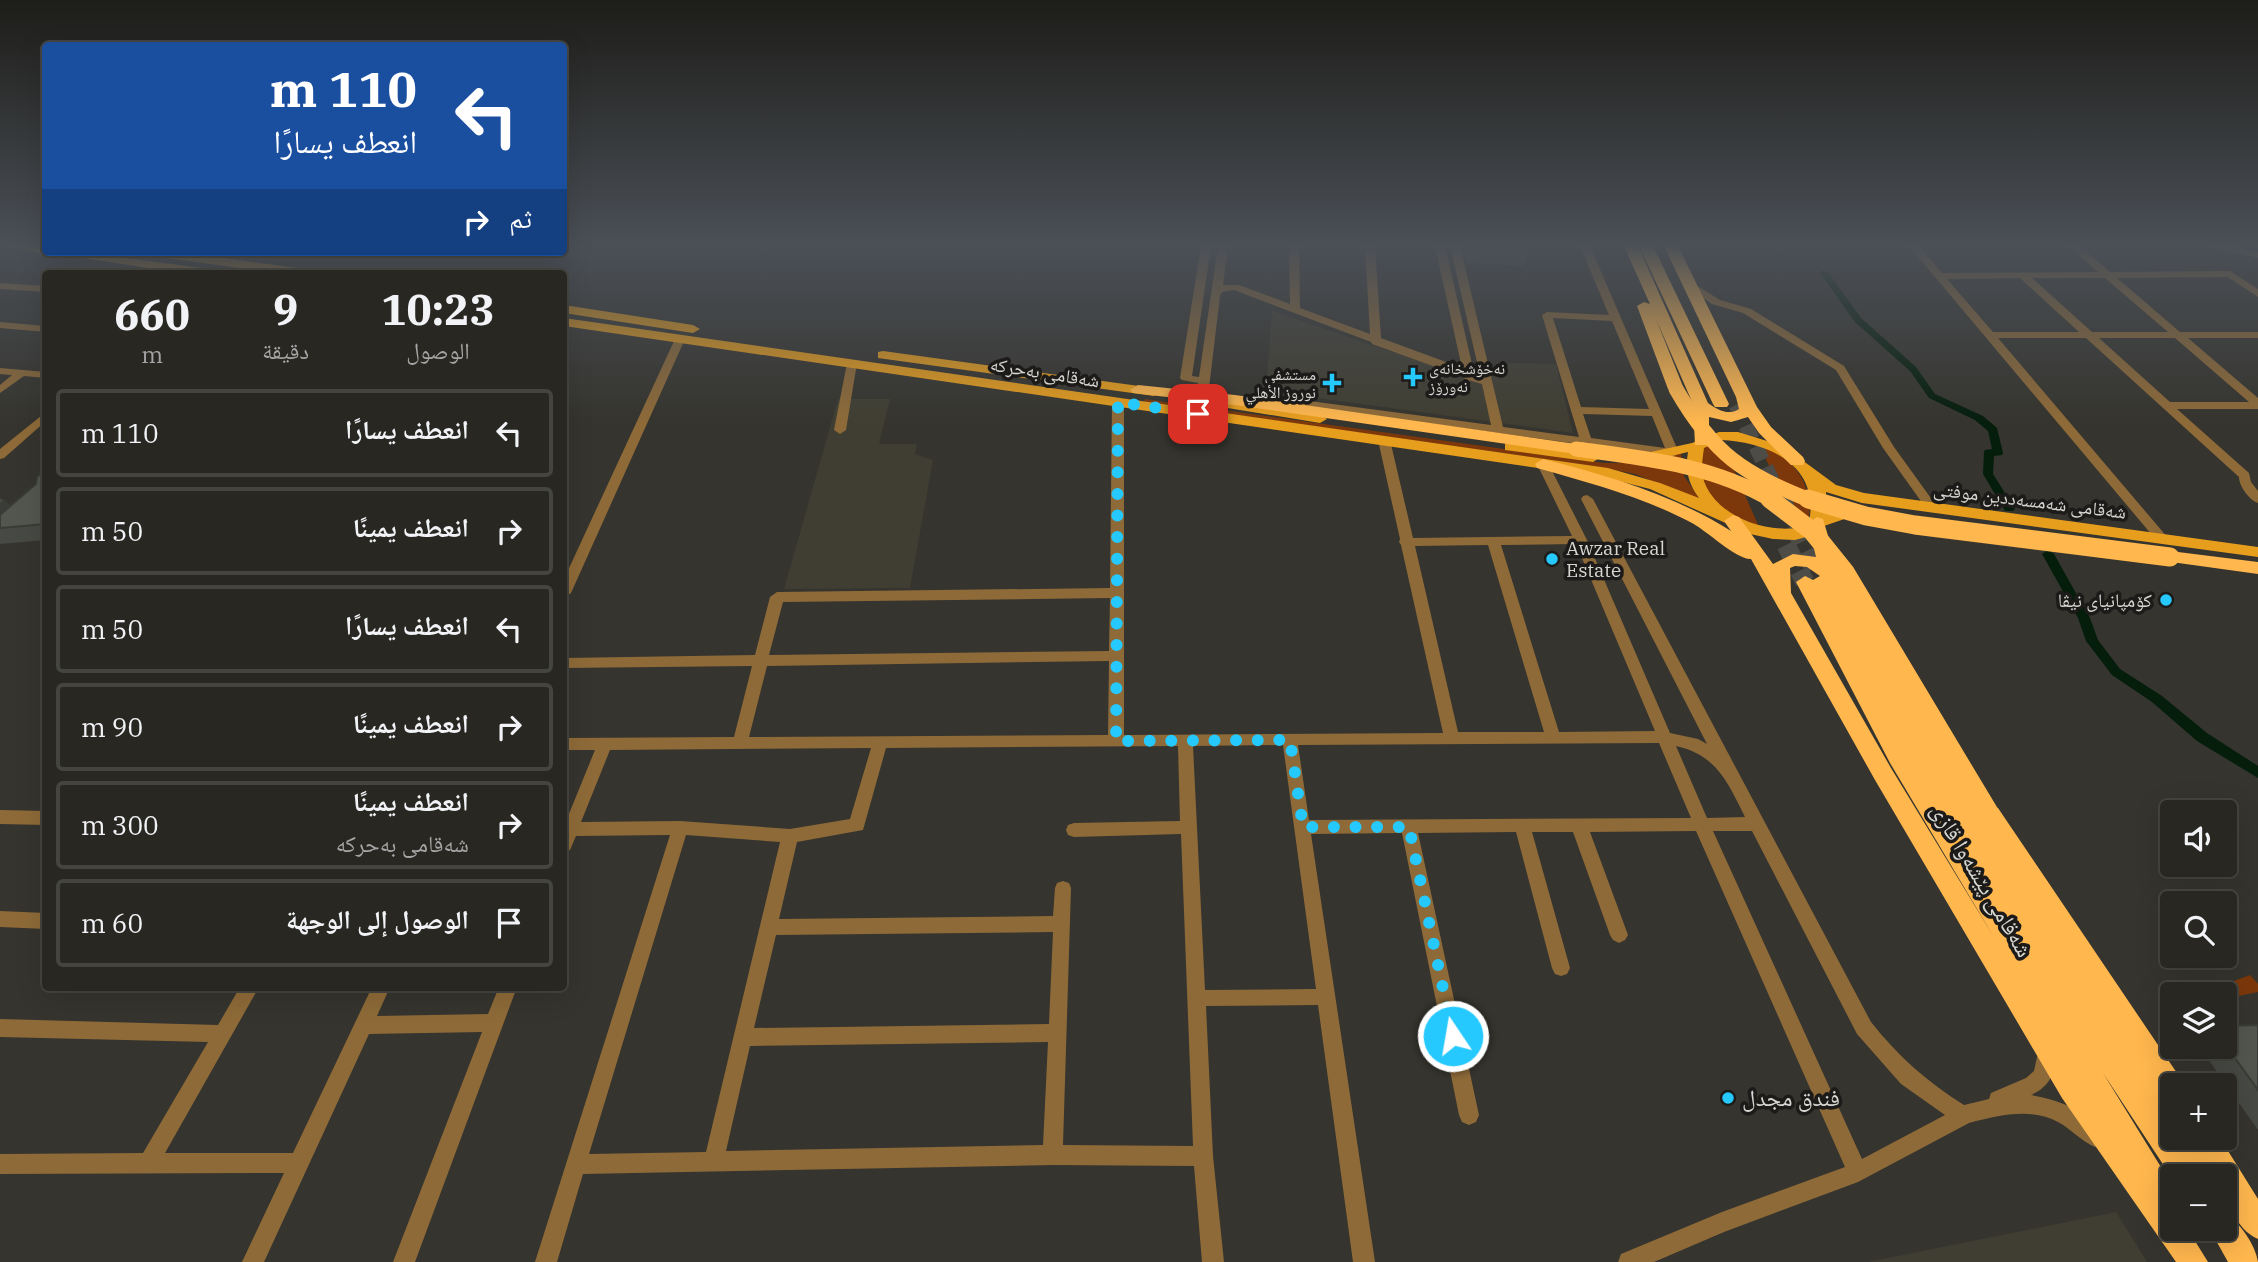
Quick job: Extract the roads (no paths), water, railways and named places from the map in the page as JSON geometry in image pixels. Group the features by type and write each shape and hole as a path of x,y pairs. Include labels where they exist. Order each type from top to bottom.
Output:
{"highway":[{"path":"1643,305 1692,422 1717,449 1769,482 1822,504 1909,524 2258,568"},
{"name":"شەقامی پێشەوا قازی","path":"1657,305 1703,415 1699,444"},
{"name":"شەقامی پێشەوا قازی","path":"1679,305 1734,402 1801,465"},
{"name":"شەقامی پێشەوا قازی","path":"1688,305 1734,402"},
{"name":"شەقامی پێشەوا قازی","path":"1698,305 1734,402"},
{"path":"1138,390 1203,389 1284,407 1581,445 1707,471 1762,494 1806,524 1846,572 1990,814 2162,1073"},
{"path":"1698,399 1710,412 1731,417 1746,412 1734,402"},
{"path":"1543,464 1639,491 1708,524 1758,565 1803,630"},
{"name":"شەقامی پێشەوا قازی","path":"1727,517 1763,562 1791,608 1883,774 2041,1037 2131,1176 2193,1262"},
{"name":"شەقامی پێشەوا قازی","path":"1818,523 1822,550 1821,583 1898,757 2160,1192"},
{"path":"1791,608 1779,570 1784,562 1797,559 1814,563 1821,583"},
{"name":"شەقامی پێشەوا قازی","path":"1821,583 2036,915 2160,1100"},
{"name":"شەقامی پێشەوا قازی","path":"1821,583 1920,757 2041,958 2180,1164"},
{"path":"2212,1150 2258,1225"},
{"path":"2237,1211 2258,1239"},
{"path":"2190,1241 2203,1262"},
{"path":"2231,1241 2245,1262"}],"main road":[{"name":"شەقامی بەحرکە","path":"567,309 1609,459 1673,453 1699,444"},
{"name":"شەقامی بەحرکە","path":"567,322 1631,478 1727,517"},
{"path":"1699,444 1719,436 1750,438 1779,448 1801,465"},
{"name":"شەقامی پێشەوا قازی","path":"1699,444 1692,467 1697,482 1706,499 1727,517"},
{"name":"شەقامی شەمسەددین موفتی","path":"1801,465 1815,480 1847,495 2258,552"},
{"name":"شەقامی پێشەوا قازی","path":"1801,465 1821,498 1818,523"},
{"name":"شەقامی شەمسەددین موفتی","path":"1818,523 1835,514 1858,509 1883,510 2258,559"},
{"path":"1727,517 1755,530 1786,534 1809,531 1818,523"}],"street":[{"path":"1197,305 1186,378 1203,389 1215,305"},
{"path":"1279,305 1485,382"},
{"path":"1295,305 1295,311"},
{"path":"1374,305 1376,342"},
{"path":"1453,305 1469,377"},
{"path":"1468,305 1498,429"},
{"path":"1284,407 1302,403 1498,429 1581,445 1673,453 1610,305"},
{"path":"1726,305 1747,311 1840,368 1889,448 1932,508"},
{"path":"1964,305 2162,538"},
{"path":"2056,305 2167,405 2252,475 2245,483 2258,499"},
{"path":"2144,305 2258,405"},
{"path":"1581,445 1578,410 1547,315 1615,318"},
{"path":"0,325 42,329"},
{"path":"1989,334 2181,337 2258,335"},
{"path":"567,586 680,339"},
{"path":"840,430 852,363"},
{"path":"0,371 42,375"},
{"path":"0,390 22,373"},
{"path":"1116,741 1118,402"},
{"path":"2167,405 2258,405"},
{"path":"1578,410 1656,413"},
{"path":"0,454 42,418"},
{"path":"27,431 42,432"},
{"path":"1384,440 1405,542 1452,739"},
{"path":"1543,464 1581,540 1663,737 1858,1172"},
{"path":"1587,499 1864,1028 1889,1062 1918,1089 1962,1115 2010,1103 2048,1107 2076,1120 2131,1176"},
{"path":"1405,542 1581,540"},
{"path":"1493,541 1554,739"},
{"path":"740,743 777,597 1117,593"},
{"path":"567,663 1115,656"},
{"path":"567,744 1663,737 1698,745 1730,771"},
{"path":"1290,740 1364,1262"},
{"path":"1185,741 1203,1156 1213,1262"},
{"path":"606,744 567,837 680,828 790,836 858,825 880,742"},
{"path":"0,817 42,818"},
{"path":"1303,827 1757,824"},
{"path":"1579,825 1619,935"},
{"path":"1522,826 1562,968"},
{"path":"1074,830 1189,827"},
{"path":"1409,827 1469,1115"},
{"path":"546,1262 680,828"},
{"path":"714,1161 790,836"},
{"path":"1053,1155 1063,888"},
{"path":"0,919 42,920"},
{"path":"769,927 1062,924"},
{"path":"148,1164 248,991"},
{"path":"253,1262 379,991"},
{"path":"404,1262 506,991"},
{"path":"1197,998 1325,997"},
{"path":"364,1025 494,1023"},
{"path":"0,1028 223,1034"},
{"path":"742,1037 1058,1033"},
{"path":"1629,1262 1722,1222 1858,1172 1962,1115 2033,1085 2043,1076 2047,1060 2041,1037"},
{"path":"578,1164 1053,1155 1203,1156"},
{"path":"0,1164 299,1163"}],"waterway":[{"path":"1847,305 1858,320 1913,369 1932,396 1979,418 1993,430 1998,453 1989,452 1988,474 2009,509"},
{"path":"2048,554 2084,618 2092,641 2116,672 2157,699 2202,737 2258,773"}],"tunnel":[{"path":"1736,405 1782,501"},
{"path":"1781,499 1821,582"},
{"path":"1786,545 1805,582"}],"place":[{"name":"نەخۆشخانەی نەورۆز","path":"1413,377"},
{"name":"مستشفى نوروز الأهلي","path":"1332,383"},
{"name":"Awzar Real Estate","path":"1552,559"},
{"name":"کۆمپانیای نیڤا","path":"2166,600"},
{"name":"فندق مجدل","path":"1728,1098"}]}
